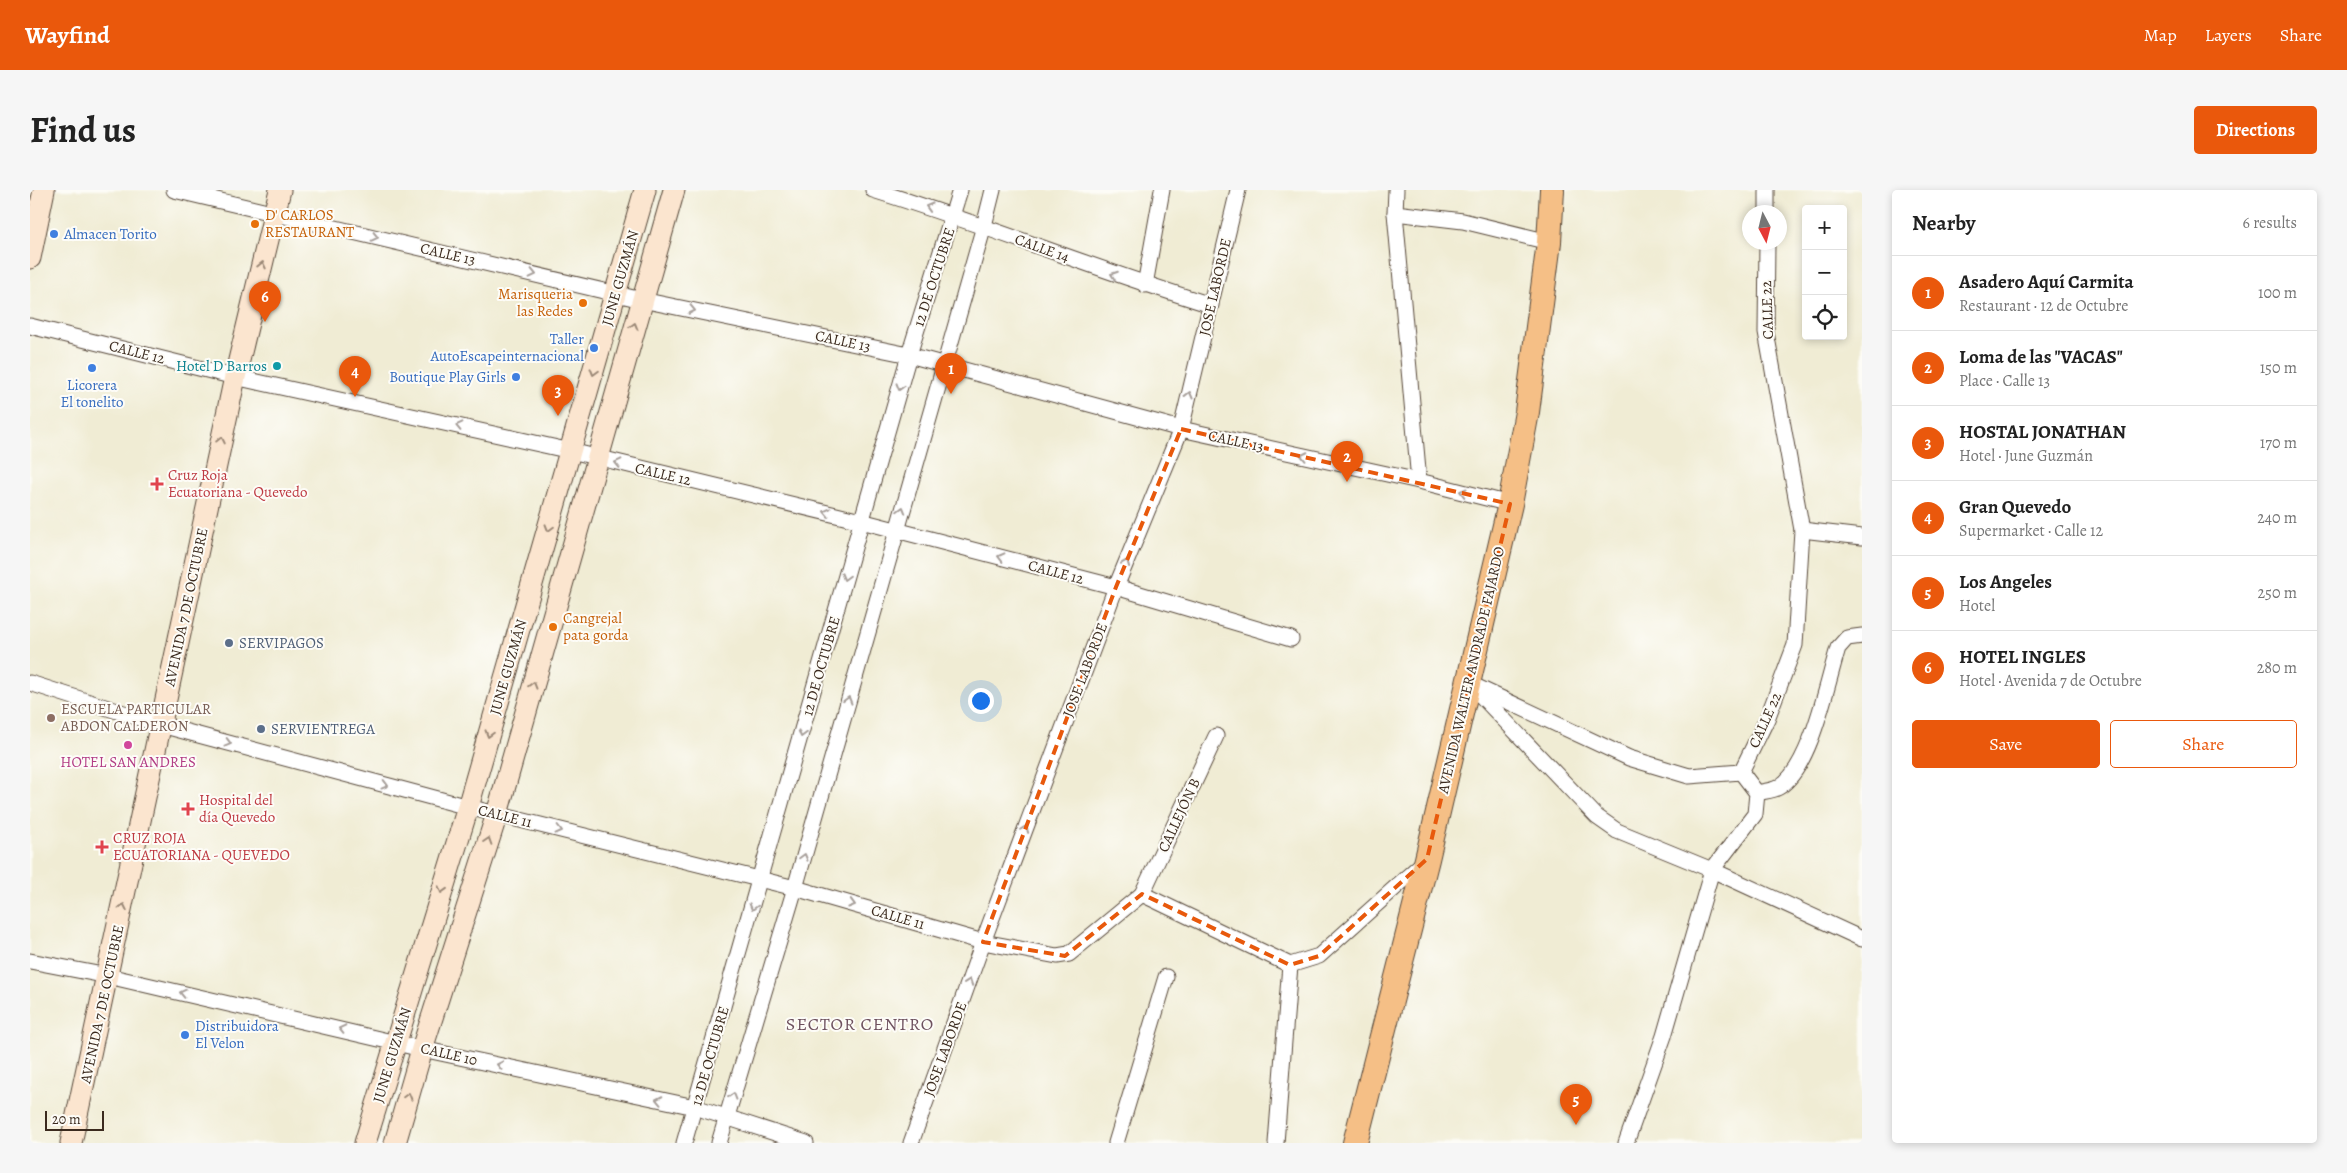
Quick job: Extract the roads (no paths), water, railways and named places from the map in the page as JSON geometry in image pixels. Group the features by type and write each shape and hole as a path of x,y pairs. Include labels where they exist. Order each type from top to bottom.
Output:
{"main road":[{"name":"AVENIDA WALTER ANDRADE FAJARDO","path":"1355,1143 1427,859 1510,504 1528,412 1549,242 1552,190"}],"street":[{"path":"30,258 44,190"},
{"name":"CALLE 13","path":"174,190 642,300 909,355 1181,429 1419,481 1510,504"},
{"name":"AVENIDA 7 DE OCTUBRE","path":"71,1143 235,376 280,190"},
{"name":"JUNE GUZMÁN","path":"365,1143 468,807 646,190"},
{"name":"JUNE GUZMÁN","path":"395,1143 422,1049 497,814 674,190"},
{"name":"CALLE 14","path":"873,190 954,215 1145,285 1211,305"},
{"name":"12 DE OCTUBRE","path":"684,1143 760,881 861,520 960,190"},
{"path":"719,1143 795,888 993,190"},
{"path":"1145,285 1162,190"},
{"name":"JOSE LABORDE","path":"911,1143 983,942 1116,587 1181,429 1238,190"},
{"path":"1396,190 1395,213 1419,481"},
{"path":"1767,190 1767,205"},
{"path":"1395,213 1462,221 1549,242"},
{"name":"CALLE 22","path":"1741,772 1767,719 1795,645 1802,530 1766,332 1767,250"},
{"name":"CALLE 12","path":"30,326 235,376 571,451 861,520 1116,587 1291,639"},
{"path":"1802,530 1862,537"},
{"path":"1757,793 1779,787 1794,772 1812,739 1838,648 1847,638 1862,636"},
{"path":"1469,683 1629,758 1689,776 1741,772 1757,793 1756,814 1712,870 1664,1036 1626,1143"},
{"path":"1469,683 1597,817 1617,831 1712,870 1862,939"},
{"name":"CALLE 11","path":"30,684 161,725 468,807 760,881 795,888 983,942 1065,956 1142,894"},
{"name":"CALLEJÓN B","path":"1142,894 1216,736"},
{"path":"1142,894 1290,965 1319,956 1427,859"},
{"name":"CALLE 10","path":"30,961 108,976 396,1041 422,1049 695,1107 806,1143"},
{"path":"1276,1143 1290,965"},
{"path":"1116,1143 1166,977"}],"place":[{"name":"D' CARLOS RESTAURANT","path":"255,224"},
{"name":"Almacen Torito","path":"54,234"},
{"name":"Marisqueria las Redes","path":"583,303"},
{"name":"HOTEL INGLES","path":"265,322"},
{"name":"Taller AutoEscapeinternacional","path":"594,348"},
{"name":"Hotel D Barros","path":"277,366"},
{"name":"Licorera El tonelito","path":"92,368"},
{"name":"Boutique Play Girls","path":"516,377"},
{"name":"Asadero Aquí Carmita","path":"951,394"},
{"name":"Gran Quevedo","path":"355,397"},
{"name":"HOSTAL JONATHAN","path":"558,416"},
{"name":"Loma de las \"VACAS\"","path":"1347,482"},
{"name":"Cruz Roja Ecuatoriana - Quevedo","path":"157,484"},
{"name":"Cangrejal pata gorda","path":"553,627"},
{"name":"SERVIPAGOS","path":"229,643"},
{"name":"ESCUELA PARTICULAR ABDON CALDERON","path":"51,718"},
{"name":"SERVIENTREGA","path":"261,729"},
{"name":"HOTEL SAN ANDRES","path":"128,745"},
{"name":"Hospital del día Quevedo","path":"188,809"},
{"name":"CRUZ ROJA ECUATORIANA - QUEVEDO","path":"102,847"},
{"name":"Distribuidora El Velon","path":"185,1035"},
{"name":"Los Angeles","path":"1576,1125"}],"district":[{"name":"SECTOR CENTRO","path":"860,1024"}]}
